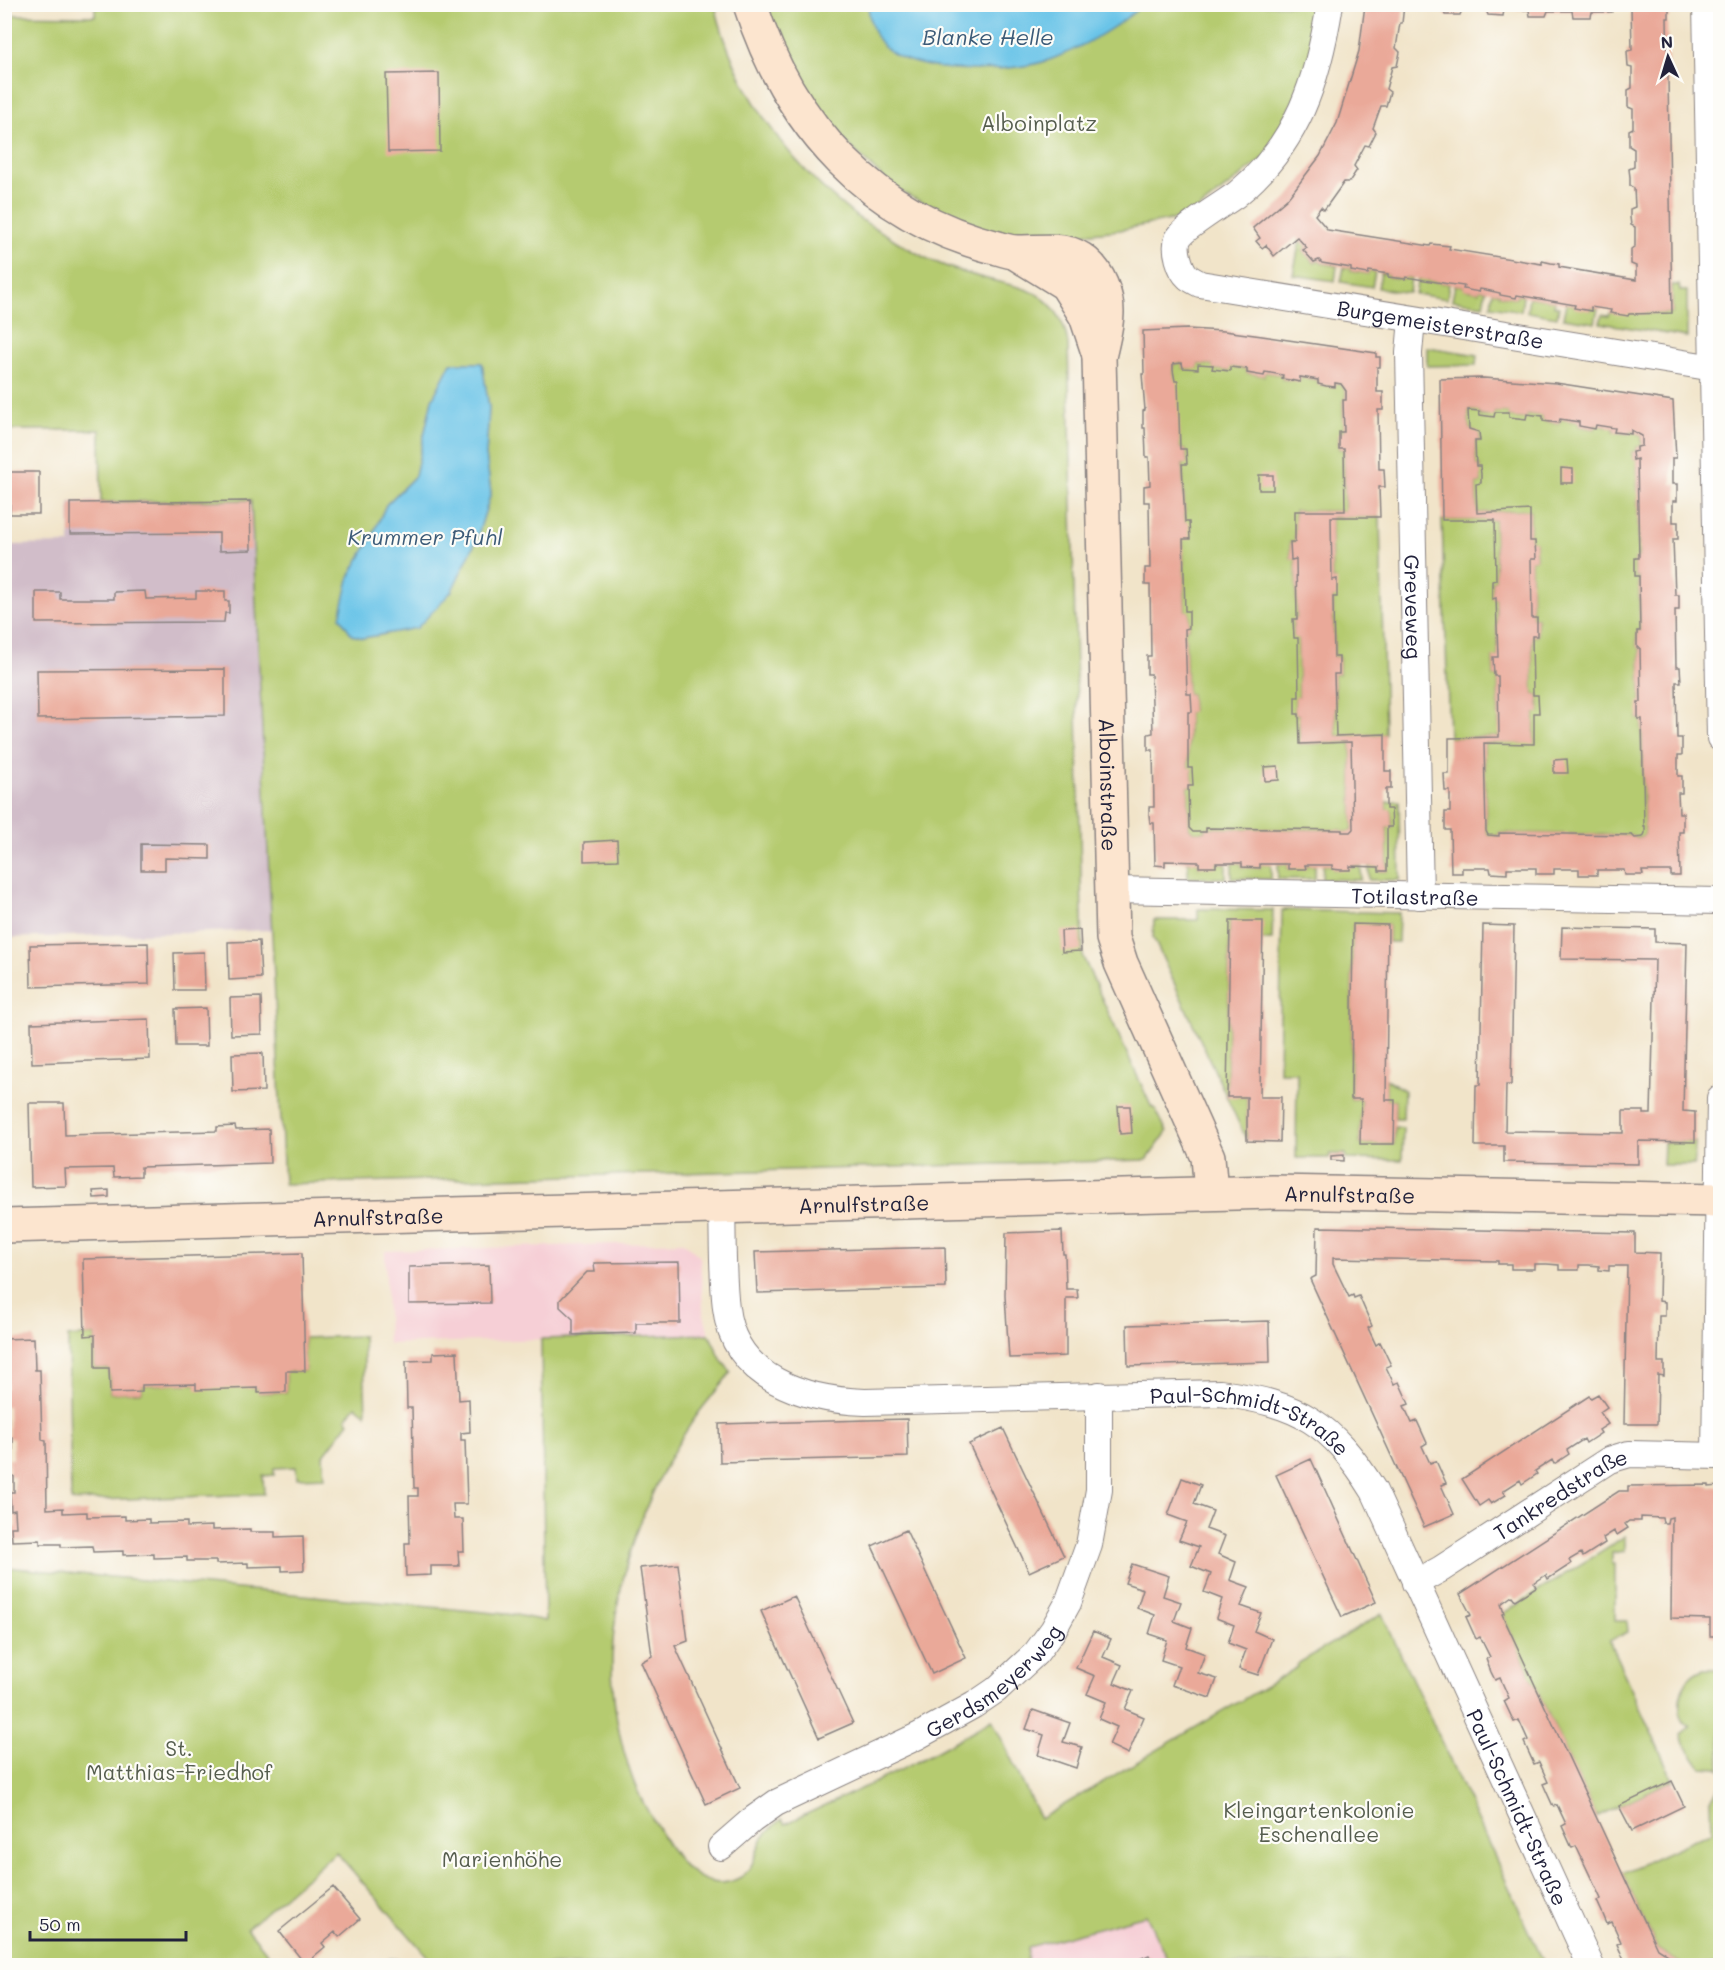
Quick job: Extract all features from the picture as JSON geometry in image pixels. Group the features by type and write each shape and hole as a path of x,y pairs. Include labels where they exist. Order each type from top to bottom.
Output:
{"main road":[{"name":"Alboinstraße","path":"750,4 771,62 794,102 820,140 854,172 893,202 930,224 973,242 1014,252 1066,284 1086,316 1100,357 1113,938 1121,963 1208,1157 1211,1193"},
{"name":"Arnulfstraße","path":"4,1226 1273,1192 1720,1200"}],"street":[{"name":"Burgemeisterstraße","path":"1330,4 1321,51 1310,90 1292,131 1271,161 1251,182 1178,239 1177,253 1186,276 1200,284 1717,369"},
{"path":"1706,4 1717,369 1720,738"},
{"name":"Greveweg","path":"1412,319 1409,353 1420,896"},
{"name":"Totilastraße","path":"1111,890 1720,901"},
{"path":"1718,1456 1720,1098"},
{"name":"Paul-Schmidt-Straße","path":"722,1206 726,1310 733,1334 750,1360 767,1377 783,1386 822,1398 865,1402 1220,1393 1268,1402 1308,1416 1336,1439 1358,1465 1374,1491 1591,1965"},
{"name":"Gerdsmeyerweg","path":"721,1847 776,1803 918,1736 974,1705 996,1690 1036,1653 1053,1630 1068,1603 1089,1545 1099,1490 1099,1395"},
{"name":"Tankredstraße","path":"1415,1583 1438,1571 1609,1460 1629,1454 1718,1456"}],"shaded area":[{"path":"251,500 272,930 6,938 4,545 70,544 69,502"},
{"path":"684,1242 700,1257 703,1311 709,1334 388,1344 385,1251"},
{"path":"1146,1915 1170,1965 1027,1966 1027,1947"}],"green space":[{"path":"95,4 715,5 735,65 749,94 785,146 828,193 852,213 922,256 964,273 1028,290 1050,304 1065,329 1068,344 1083,957 1151,1106 1156,1110 1167,1132 1147,1160 284,1184 251,500 101,502 100,430 5,430 5,15 95,16","holes":["451,363 482,363 489,408 486,455 491,493 476,541 451,592 387,634 363,638 352,635 371,539 386,505 415,476 432,400"]},
{"name":"Alboinplatz","path":"763,5 1324,5 1310,70 1265,157 1190,216 1120,230 1082,234 1082,248 981,231 895,189 817,115"},
{"path":"1300,240 1307,248 1303,251 1314,262 1319,260 1322,263 1337,266 1335,281 1293,275"},
{"path":"1344,267 1351,268 1351,271 1368,274 1369,271 1375,272 1372,287 1341,282"},
{"path":"1381,273 1388,274 1388,277 1411,278 1409,293 1378,288"},
{"path":"1418,279 1449,284 1447,299 1415,294"},
{"path":"1455,285 1479,292 1480,289 1486,290 1483,305 1452,300"},
{"path":"1672,285 1679,285 1680,291 1687,291 1687,337 1600,323 1602,315 1609,316 1610,313 1672,313"},
{"path":"1493,291 1516,298 1517,295 1523,296 1521,311 1491,306"},
{"path":"1529,297 1555,301 1554,306 1559,307 1557,317 1527,312"},
{"path":"1566,303 1591,310 1591,307 1598,308 1595,323 1563,318"},
{"path":"1427,347 1477,355 1476,365 1427,366"},
{"path":"1182,363 1183,368 1198,368 1198,364 1213,365 1213,369 1229,371 1230,367 1247,369 1247,373 1264,376 1265,372 1283,375 1282,379 1300,381 1300,377 1318,380 1318,384 1334,387 1335,383 1341,384 1346,391 1346,400 1343,401 1344,432 1339,433 1339,449 1344,449 1345,511 1295,511 1295,542 1290,542 1291,559 1296,559 1297,619 1293,620 1294,637 1298,638 1299,697 1295,698 1295,714 1299,714 1300,744 1351,742 1353,829 1350,832 1206,828 1206,832 1193,832 1189,828 1188,786 1193,786 1192,769 1188,768 1188,712 1192,711 1191,694 1187,694 1185,629 1189,628 1189,612 1185,611 1183,539 1185,522 1182,464 1187,463 1186,449 1180,449 1173,370 1173,364"},
{"path":"1468,410 1479,411 1480,416 1494,416 1495,412 1509,412 1509,417 1526,419 1527,414 1543,416 1543,421 1559,423 1560,419 1579,422 1579,426 1595,429 1596,425 1615,428 1614,432 1630,434 1631,430 1642,436 1642,446 1632,452 1633,459 1637,459 1639,558 1635,559 1635,576 1639,577 1640,631 1637,631 1637,647 1640,648 1641,702 1638,719 1642,719 1645,826 1643,837 1499,833 1499,836 1488,835 1486,831 1484,743 1534,743 1534,713 1539,712 1538,695 1533,695 1532,636 1537,636 1537,618 1532,618 1531,559 1536,559 1535,542 1530,541 1530,510 1477,513 1476,484 1481,483 1480,466 1476,466 1475,441 1480,441 1479,433 1469,429"},
{"path":"1380,517 1385,734 1336,736 1334,674 1339,674 1339,657 1334,657 1333,597 1336,579 1332,580 1331,518"},
{"path":"1442,520 1495,520 1496,580 1492,581 1492,598 1496,598 1498,657 1493,658 1494,676 1498,676 1499,737 1449,738"},
{"path":"1399,801 1400,880 1369,880 1369,866 1379,867 1379,871 1387,871 1387,827 1392,827 1391,810 1386,809 1386,802"},
{"path":"1188,862 1199,862 1199,867 1226,863 1226,878 1188,878"},
{"path":"1232,863 1242,863 1242,867 1260,868 1260,864 1271,864 1271,879 1232,878"},
{"path":"1278,864 1288,864 1288,869 1315,865 1315,879 1278,879"},
{"path":"1323,865 1332,865 1333,869 1361,866 1361,880 1322,879"},
{"path":"1198,909 1273,910 1272,940 1262,940 1230,921 1227,1096 1247,1097 1247,1141 1153,937 1154,920 1198,920"},
{"path":"1282,910 1399,913 1398,942 1388,942 1388,925 1353,925 1351,1099 1361,1099 1360,1144 1394,1144 1395,1127 1403,1128 1402,1160 1346,1159 1346,1154 1330,1154 1329,1158 1296,1158 1297,1072 1279,1072"},
{"path":"1386,1079 1404,1090 1403,1119 1395,1119 1395,1100 1386,1100"},
{"path":"1664,1142 1695,1142 1694,1165 1663,1165"},
{"path":"709,1334 722,1361 731,1372 682,1438 665,1466 651,1497 628,1562 614,1628 612,1660 617,1721 633,1780 645,1807 670,1848 690,1871 707,1881 717,1883 743,1876 751,1866 763,1838 782,1819 785,1824 890,1775 992,1719 1040,1819 1298,1667 1297,1664 1382,1614 1545,1965 1170,1965 1146,1915 1028,1947 1027,1965 435,1965 336,1852 247,1928 277,1965 5,1965 5,1567 516,1615 545,1621 541,1339"},
{"path":"95,1335 95,1368 109,1368 110,1393 142,1392 142,1385 196,1384 258,1388 259,1393 286,1392 286,1371 305,1371 304,1338 363,1336 366,1414 356,1406 346,1418 349,1422 323,1456 325,1477 297,1478 296,1467 274,1468 274,1475 263,1476 264,1494 71,1501 68,1337"},
{"path":"1625,1536 1625,1551 1612,1553 1612,1564 1615,1564 1615,1621 1627,1621 1628,1632 1609,1641 1673,1780 1596,1817 1502,1614"},
{"path":"1704,1669 1720,1669 1720,1770 1701,1767 1684,1743 1681,1734 1691,1726 1684,1723 1681,1715 1682,1691 1690,1677"},
{"path":"1720,1787 1720,1965 1684,1965 1657,1948 1622,1873 1712,1832 1711,1800"}],"water":[{"name":"Blanke Helle","path":"868,4 1143,5 1102,34 1057,57 1017,67 965,70 915,63 895,55 875,35"},
{"name":"Krummer Pfuhl","path":"451,363 482,363 489,408 486,455 491,493 476,541 451,592 417,628 363,638 352,635 340,617 350,575 371,539 386,505 415,476 432,400"},
{"path":"390,1959 402,1960 414,1965 379,1965"}],"building":[{"path":"1421,4 1669,4 1669,18 1667,18 1672,313 1629,314 1628,316 1610,313 1611,310 1591,307 1591,311 1574,308 1575,305 1517,295 1516,298 1480,289 1479,292 1463,289 1464,286 1406,277 1405,279 1388,277 1388,274 1369,271 1368,274 1351,271 1351,268 1322,263 1319,260 1314,262 1303,250 1307,248 1297,237 1274,256 1266,245 1262,248 1256,241 1260,238 1253,228 1287,199 1295,189 1320,156 1337,123 1359,51 1365,5 1404,5 1396,48 1400,52 1397,66 1392,67 1386,89 1390,92 1386,106 1381,106 1373,128 1376,132 1369,146 1365,145 1354,166 1357,170 1349,182 1344,182 1324,210 1321,207 1315,215 1328,230 1430,246 1431,244 1450,246 1449,249 1542,264 1542,261 1559,264 1559,267 1636,280 1636,266 1631,264 1631,249 1635,246 1635,227 1631,225 1630,209 1635,207 1634,188 1630,186 1629,169 1634,167 1634,149 1629,146 1629,130 1633,128 1633,109 1628,107 1628,90 1632,88 1632,68 1628,67 1627,51 1632,50 1631,7 1612,7 1612,12 1592,12 1591,17 1573,17 1572,11 1548,11 1546,16 1530,16 1529,10 1504,10 1503,16 1488,15 1486,10 1462,10 1460,15 1445,15 1443,10 1421,10"},
{"path":"439,73 440,151 388,152 386,74"},
{"path":"1187,329 1224,331 1376,353 1376,357 1380,357 1380,367 1377,367 1377,392 1383,392 1383,410 1378,410 1379,469 1384,469 1385,487 1379,487 1380,517 1331,517 1332,580 1337,579 1337,597 1333,597 1334,657 1339,657 1339,674 1334,674 1336,736 1385,734 1385,771 1391,771 1391,789 1386,789 1386,809 1391,809 1392,827 1387,827 1387,871 1379,871 1379,867 1350,866 1350,870 1341,870 1332,869 1332,865 1305,865 1306,869 1288,869 1288,864 1260,864 1260,868 1242,867 1242,863 1216,863 1216,867 1199,867 1199,862 1165,861 1165,866 1155,865 1154,823 1150,823 1149,815 1149,807 1154,807 1153,750 1148,750 1148,734 1153,733 1151,674 1147,674 1147,656 1151,656 1150,585 1145,585 1145,568 1150,568 1149,502 1144,502 1144,486 1150,485 1149,457 1146,457 1145,428 1143,428 1143,411 1145,410 1142,374 1144,374 1143,331","holes":["1182,363 1183,368 1198,369 1198,364 1213,365 1212,369 1230,371 1230,367 1247,369 1247,373 1264,376 1265,372 1283,375 1282,379 1300,382 1300,377 1318,380 1318,384 1326,386 1335,387 1335,383 1341,384 1346,391 1346,400 1343,400 1344,432 1339,432 1339,449 1344,449 1345,511 1295,511 1295,542 1290,542 1291,560 1296,559 1297,619 1293,619 1294,638 1298,638 1299,697 1295,697 1295,714 1299,714 1300,744 1351,742 1353,829 1350,832 1206,828 1206,832 1193,832 1189,828 1188,786 1193,786 1192,768 1188,768 1188,712 1192,712 1191,694 1187,694 1185,629 1189,628 1189,611 1185,611 1183,539 1190,539 1189,522 1185,522 1182,464 1187,464 1186,449 1180,449 1178,381 1175,381 1173,364"]},
{"path":"1483,378 1556,383 1673,401 1676,458 1672,458 1672,484 1677,484 1677,501 1673,501 1673,522 1678,522 1678,539 1673,539 1675,595 1679,595 1679,610 1675,610 1676,667 1680,667 1681,682 1676,682 1677,738 1682,738 1682,755 1678,755 1678,776 1682,776 1682,793 1678,793 1679,813 1683,813 1683,832 1679,832 1680,876 1671,876 1671,871 1642,871 1643,875 1625,875 1624,870 1597,870 1597,875 1579,875 1579,869 1554,869 1554,874 1536,874 1536,868 1507,868 1507,874 1491,873 1490,868 1462,868 1462,873 1451,873 1450,830 1445,830 1445,812 1450,812 1450,791 1445,791 1444,774 1449,774 1449,738 1499,737 1498,676 1494,676 1493,657 1498,657 1496,598 1492,599 1492,581 1496,580 1495,520 1442,520 1440,379","holes":["1468,410 1479,411 1480,415 1494,417 1495,412 1509,412 1509,417 1526,419 1527,414 1543,416 1543,421 1559,423 1560,419 1579,422 1579,426 1595,429 1596,425 1615,428 1614,432 1631,434 1631,430 1642,436 1642,446 1632,452 1633,460 1637,459 1639,558 1635,558 1635,576 1639,576 1640,631 1637,631 1637,648 1640,648 1641,702 1638,702 1638,719 1642,719 1645,826 1643,837 1499,833 1499,836 1488,835 1486,831 1484,743 1534,744 1534,713 1539,713 1538,695 1533,695 1532,636 1537,636 1537,618 1532,618 1531,559 1536,559 1535,541 1530,541 1530,510 1477,513 1476,484 1481,483 1481,474 1480,466 1476,466 1475,441 1480,441 1479,432 1469,429"]},
{"path":"1561,468 1573,469 1573,483 1561,483"},
{"path":"10,472 39,472 39,514 10,514"},
{"path":"1259,475 1273,475 1273,490 1259,490"},
{"path":"250,501 251,550 219,551 219,533 70,534 70,503"},
{"path":"145,591 146,599 196,598 196,591 225,591 225,601 229,601 229,613 225,613 224,622 36,623 36,592 60,592 60,599 114,599 114,592"},
{"path":"225,669 225,716 38,719 37,670"},
{"path":"1567,759 1568,773 1554,773 1554,760"},
{"path":"1278,766 1279,780 1265,781 1264,767"},
{"path":"617,840 618,860 584,861 584,842"},
{"path":"141,844 210,845 210,859 165,858 165,870 141,870"},
{"path":"1230,921 1263,921 1260,1097 1281,1097 1280,1142 1247,1141 1247,1097 1227,1097"},
{"path":"1353,924 1388,925 1386,1100 1395,1100 1394,1144 1360,1144 1361,1099 1351,1099"},
{"path":"1483,925 1514,926 1511,1085 1506,1085 1505,1131 1623,1133 1623,1111 1644,1111 1644,1114 1651,1114 1655,960 1561,959 1562,927 1655,929 1655,942 1687,943 1683,1111 1695,1112 1695,1142 1638,1141 1638,1164 1504,1162 1504,1146 1475,1146 1476,1085 1480,1085"},
{"path":"1080,930 1081,951 1062,952 1061,931"},
{"path":"259,941 261,978 229,980 228,942"},
{"path":"148,943 149,984 31,987 30,945"},
{"path":"204,952 205,990 175,990 174,953"},
{"path":"261,997 262,1034 231,1035 230,998"},
{"path":"206,1008 207,1046 176,1046 175,1009"},
{"path":"149,1019 150,1059 32,1063 31,1023"},
{"path":"263,1053 264,1091 233,1092 232,1054"},
{"path":"29,1103 64,1103 65,1135 217,1131 217,1127 235,1126 236,1130 269,1129 270,1163 141,1167 141,1176 114,1177 113,1168 65,1169 66,1186 31,1187"},
{"path":"1118,1106 1130,1106 1132,1133 1120,1134"},
{"path":"1344,1155 1344,1161 1331,1160 1331,1156"},
{"path":"109,1190 109,1197 94,1198 93,1191"},
{"path":"1317,1227 1635,1233 1635,1252 1660,1253 1659,1301 1665,1302 1665,1316 1659,1316 1658,1362 1664,1362 1664,1376 1658,1375 1657,1424 1624,1424 1627,1266 1609,1266 1609,1271 1599,1270 1599,1266 1589,1265 1579,1265 1579,1270 1559,1270 1559,1265 1547,1264 1534,1264 1534,1269 1511,1269 1511,1264 1498,1264 1498,1261 1333,1258 1333,1264 1349,1297 1359,1296 1372,1326 1368,1328 1376,1345 1380,1342 1391,1365 1386,1367 1394,1384 1399,1382 1409,1404 1404,1406 1412,1423 1417,1421 1427,1443 1422,1446 1430,1463 1436,1461 1446,1483 1441,1485 1454,1514 1424,1527 1310,1279 1316,1276"},
{"path":"1062,1231 1066,1289 1077,1289 1078,1298 1066,1298 1066,1356 1009,1358 1005,1296 1006,1233"},
{"path":"945,1247 946,1288 757,1293 755,1252"},
{"path":"302,1253 305,1371 286,1371 286,1392 258,1393 258,1388 196,1390 196,1384 142,1385 142,1392 110,1393 109,1368 95,1368 95,1335 85,1336 83,1259"},
{"path":"679,1262 680,1323 636,1323 636,1333 573,1335 573,1319 560,1307 560,1300 587,1272 595,1272 594,1263"},
{"path":"489,1265 490,1303 409,1304 409,1267"},
{"path":"1269,1321 1270,1362 1128,1366 1127,1325"},
{"path":"34,1338 35,1370 40,1370 42,1440 46,1441 47,1509 63,1508 63,1513 87,1512 87,1517 125,1516 125,1520 149,1519 149,1523 187,1522 187,1527 212,1526 212,1530 250,1529 250,1532 275,1532 275,1537 303,1536 304,1570 282,1571 282,1566 248,1567 248,1563 216,1564 216,1561 187,1561 187,1557 154,1558 154,1554 123,1555 123,1551 93,1552 92,1546 61,1547 61,1544 40,1544 40,1540 12,1541 11,1527 16,1527 15,1510 11,1511 10,1492 14,1492 14,1476 9,1476 9,1459 13,1459 13,1438 9,1439 8,1406 4,1406 7,1368 4,1368 4,1339"},
{"path":"457,1352 459,1400 469,1399 470,1432 461,1433 461,1440 465,1440 467,1504 453,1504 454,1519 463,1519 464,1551 458,1551 459,1566 431,1566 431,1575 406,1576 405,1543 410,1543 409,1496 418,1496 418,1488 414,1488 412,1408 407,1408 406,1361 433,1360 433,1353"},
{"path":"1598,1394 1607,1407 1600,1412 1608,1424 1599,1430 1601,1433 1586,1443 1584,1439 1567,1450 1569,1454 1554,1464 1552,1460 1535,1471 1537,1474 1522,1484 1520,1480 1503,1491 1506,1495 1491,1504 1488,1500 1479,1506 1462,1479 1589,1396 1591,1398"},
{"path":"907,1419 908,1457 720,1462 719,1424"},
{"path":"1003,1428 1064,1556 1029,1572 969,1444"},
{"path":"1311,1459 1376,1602 1342,1617 1276,1475"},
{"path":"1182,1478 1201,1485 1194,1504 1213,1511 1206,1529 1225,1536 1218,1554 1236,1562 1230,1580 1249,1587 1241,1606 1261,1613 1254,1631 1272,1639 1258,1675 1239,1669 1246,1650 1228,1643 1234,1625 1216,1618 1222,1599 1204,1592 1211,1574 1191,1566 1199,1547 1179,1540 1187,1522 1168,1515"},
{"path":"1709,1485 1709,1487 1720,1486 1720,1636 1710,1636 1710,1619 1671,1618 1672,1517 1668,1518 1667,1523 1663,1523 1662,1518 1641,1517 1641,1521 1629,1521 1625,1524 1628,1528 1617,1535 1614,1531 1603,1538 1605,1543 1583,1557 1581,1553 1569,1560 1571,1564 1548,1579 1546,1575 1534,1583 1536,1587 1515,1600 1512,1596 1501,1604 1504,1613 1502,1614 1657,1948 1684,1965 1632,1965 1631,1963 1626,1965 1617,1944 1621,1942 1612,1922 1607,1924 1597,1901 1601,1899 1576,1846 1572,1848 1562,1826 1566,1824 1557,1805 1553,1806 1543,1784 1548,1782 1539,1762 1534,1764 1524,1742 1528,1740 1519,1720 1514,1722 1504,1701 1509,1698 1500,1678 1495,1680 1491,1672 1486,1659 1490,1657 1480,1637 1476,1639 1466,1617 1471,1615 1460,1594 1619,1491 1628,1491 1628,1486"},
{"path":"906,1530 966,1658 932,1674 872,1546"},
{"path":"678,1564 688,1641 675,1646 740,1788 706,1804 641,1662 652,1656 640,1568"},
{"path":"1132,1564 1169,1576 1163,1596 1181,1602 1174,1621 1192,1628 1186,1647 1205,1654 1198,1673 1217,1679 1210,1698 1172,1685 1179,1666 1161,1660 1167,1640 1149,1634 1155,1615 1137,1608 1143,1589 1125,1583"},
{"path":"794,1596 853,1723 819,1738 761,1611"},
{"path":"1093,1631 1111,1639 1103,1657 1122,1665 1114,1683 1133,1691 1125,1709 1144,1717 1128,1754 1109,1745 1117,1727 1099,1719 1106,1702 1087,1694 1095,1676 1076,1668"},
{"path":"1033,1710 1070,1723 1063,1742 1082,1747 1076,1768 1038,1755 1044,1735 1026,1729"},
{"path":"1672,1781 1684,1806 1632,1831 1619,1806"},
{"path":"333,1887 360,1919 339,1937 335,1932 322,1943 325,1947 305,1964 279,1931"},
{"path":"1149,1955 1154,1965 1125,1965"}],"park label":[{"name":"St. Matthias-Friedhof","path":"179,1759"},
{"name":"Kleingartenkolonie Eschenallee","path":"1319,1821"},
{"name":"Marienhöhe","path":"502,1858"}]}
